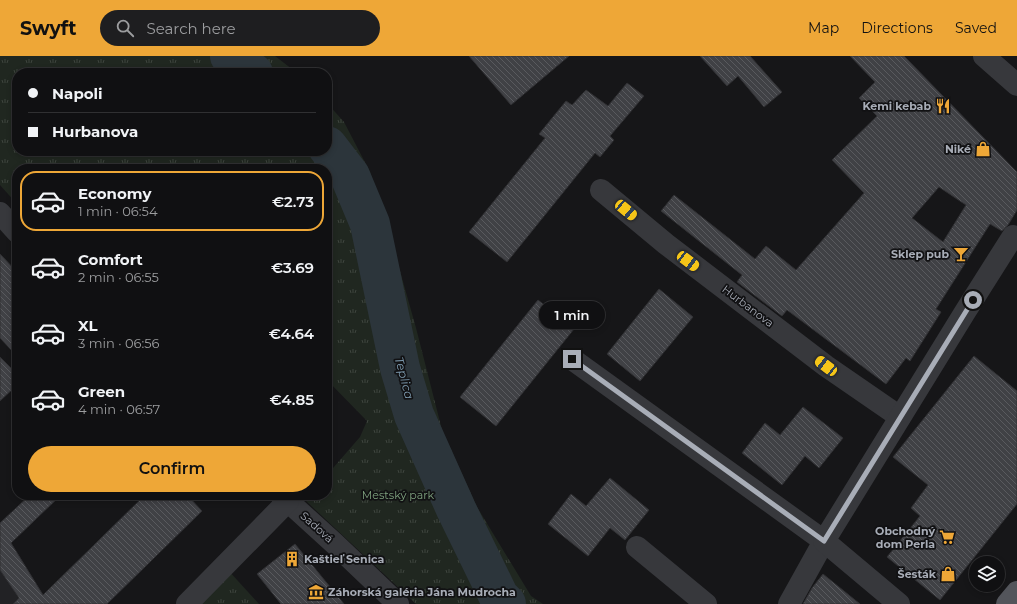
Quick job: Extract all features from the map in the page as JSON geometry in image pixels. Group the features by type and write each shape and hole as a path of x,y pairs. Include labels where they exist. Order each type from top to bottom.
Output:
{"main road":[{"path":"1007,604 1017,592"}],"street":[{"path":"984,56 1017,85"},
{"name":"Hurbanova","path":"601,190 666,244 826,366 900,417"},
{"path":"0,213 12,226"},
{"path":"788,604 824,541 1013,236"},
{"path":"572,359 824,541 899,604"},
{"name":"Sadová","path":"187,604 282,500"},
{"name":"Sadová","path":"286,500 398,604"},
{"path":"637,547 706,604"}],"shaded area":[{"path":"0,568 7,579 22,604 0,604"}],"green space":[{"name":"Mestský park","path":"0,56 275,56 291,68 12,68 12,156 332,156 332,109 344,122 370,172 387,225 416,328 442,430 477,507 531,596 543,604 416,604 305,500 332,500 332,469 360,437 367,421 332,385 332,164 12,164 12,198 0,185"},
{"path":"227,569 259,604 195,604"}],"building":[{"path":"469,56 569,56 511,105"},
{"path":"700,56 750,56 782,92 764,107 738,76 727,86"},
{"path":"850,56 904,56 1017,172 1017,210 1008,225 1002,231 990,224 936,309 941,312 910,361 906,358 886,384 787,310 782,316 737,282 742,275 661,211 674,195 755,259 766,246 796,270 864,193 832,160 877,116 859,98 875,82","holes":["939,187 966,205 943,242 912,218"]},
{"path":"627,83 644,96 610,136 614,140 600,157 595,153 507,262 469,232 545,138 539,134 566,101 572,105 586,90 608,106"},
{"path":"0,254 12,267 12,351 0,338"},
{"path":"659,289 693,317 640,381 607,354"},
{"path":"538,300 574,329 496,426 460,397"},
{"path":"974,356 1017,391 1017,504 975,556 969,556 969,564 940,600 887,557 920,516 911,508 928,485 893,457"},
{"path":"0,357 12,369 12,390 0,401"},
{"path":"803,407 843,438 819,468 805,456 782,485 742,453 765,423 780,435"},
{"path":"610,478 649,510 625,540 610,528 588,556 548,524 571,494 586,506"},
{"path":"25,500 56,500 11,543 43,595 140,500 192,500 202,511 107,604 13,604 19,598 0,570 0,523"},
{"name":"Kaštieľ Senica","path":"295,544 344,604 281,604 257,574"},
{"path":"823,574 860,604 803,604 812,588"}],"waterway":[{"name":"Teplica","path":"230,56 246,68"},
{"name":"Teplica","path":"332,153 350,176 370,224 400,368 414,415 456,509 499,597 506,604"}],"place":[{"name":"Kemi kebab","path":"943,106"},
{"name":"Niké","path":"983,149"},
{"name":"Sklep pub","path":"961,254"},
{"name":"Obchodný dom Perla","path":"947,537"},
{"name":"Kaštieľ Senica","path":"292,559"},
{"name":"Šesták","path":"948,574"},
{"name":"Záhorská galéria Jána Mudrocha","path":"316,592"}],"route":[{"path":"572,359 824,541 973,300"}]}
